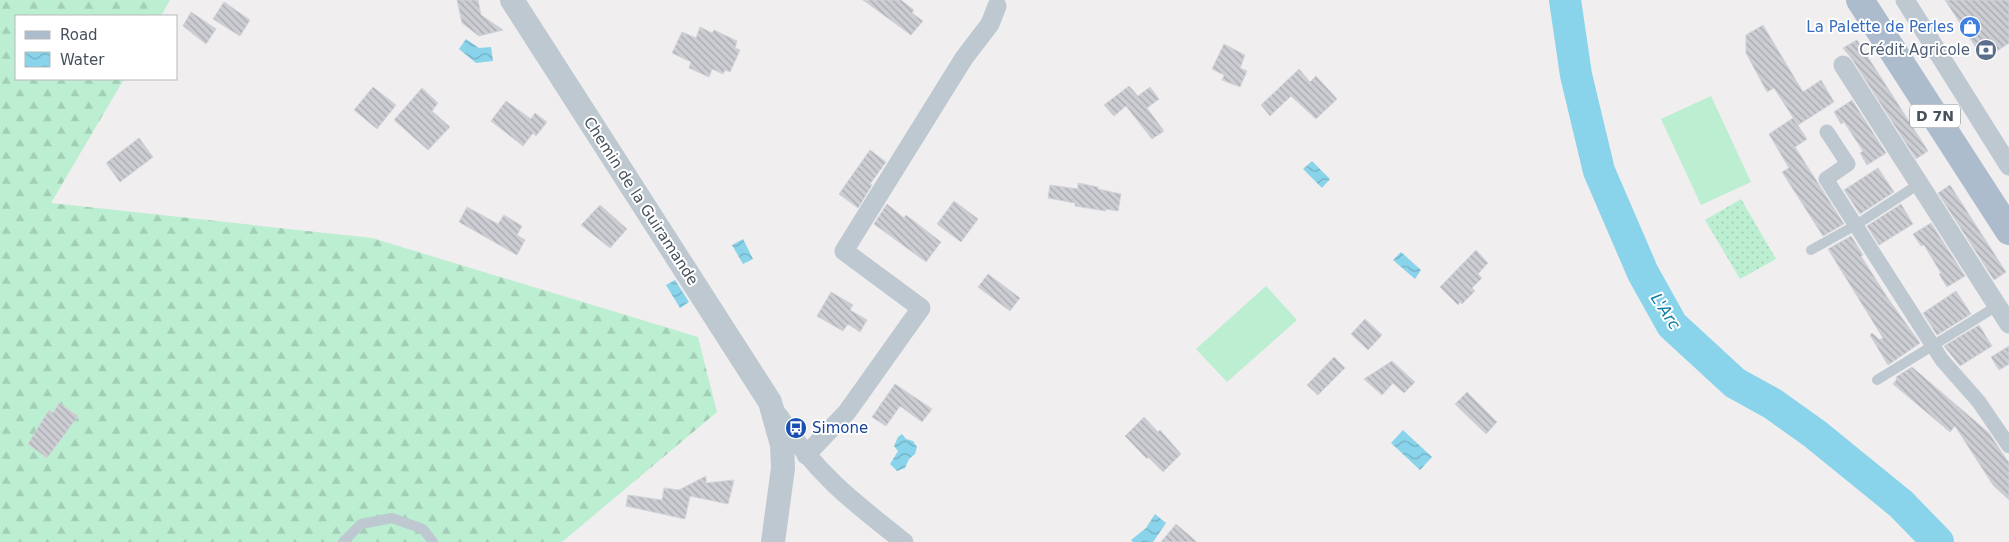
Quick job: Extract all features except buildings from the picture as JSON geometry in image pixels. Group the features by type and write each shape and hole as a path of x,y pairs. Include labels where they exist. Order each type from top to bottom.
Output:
{"main road":[{"name":"D 7N","path":"1860,0 2009,231"}],"street":[{"name":"Chemin de la Guiramande","path":"512,0 770,402 782,445 783,468 773,542"},
{"path":"1905,0 2009,166"},
{"path":"806,455 847,412 921,308 844,251 964,58 990,24 996,6"},
{"path":"1843,65 2009,324"},
{"path":"1827,132 1848,164 1826,179 1942,360 1978,402 2009,446"},
{"path":"770,402 806,455 843,494 904,542"}],"lane":[{"path":"1811,250 1856,225 1919,184"},
{"path":"1877,380 1997,306"},
{"path":"343,542 361,524 392,518 423,530 433,542"}],"green space":[{"path":"0,0 170,0 162,15 15,15 15,80 123,80 51,203 372,238 698,337 717,412 562,542 0,542"},
{"path":"1711,96 1751,182 1701,205 1661,119"},
{"path":"1741,199 1776,259 1740,279 1705,220"},
{"path":"1266,286 1297,320 1227,382 1196,349"}],"water":[{"path":"466,39 479,48 491,47 493,61 476,63 459,49"},
{"path":"1312,161 1330,179 1322,188 1303,169"},
{"path":"743,239 753,259 743,264 732,245"},
{"path":"1401,252 1421,270 1415,279 1393,260"},
{"path":"675,280 689,302 680,308 666,285"},
{"path":"1403,430 1432,457 1420,470 1391,443"},
{"path":"902,434 906,439 913,441 917,447 915,454 909,459 905,468 897,471 890,464 898,451 894,446 898,437"},
{"path":"1155,514 1166,523 1153,542 1133,542 1131,540 1146,528"}],"waterway":[{"name":"L'Arc","path":"1565,0 1576,75 1599,171 1643,273 1672,325 1735,383 1773,404 1815,434 1901,504 1938,542"}],"place":[{"name":"La Palette de Perles","path":"1970,27"},
{"name":"Crédit Agricole","path":"1986,50"},
{"name":"Simone","path":"796,428"}]}
